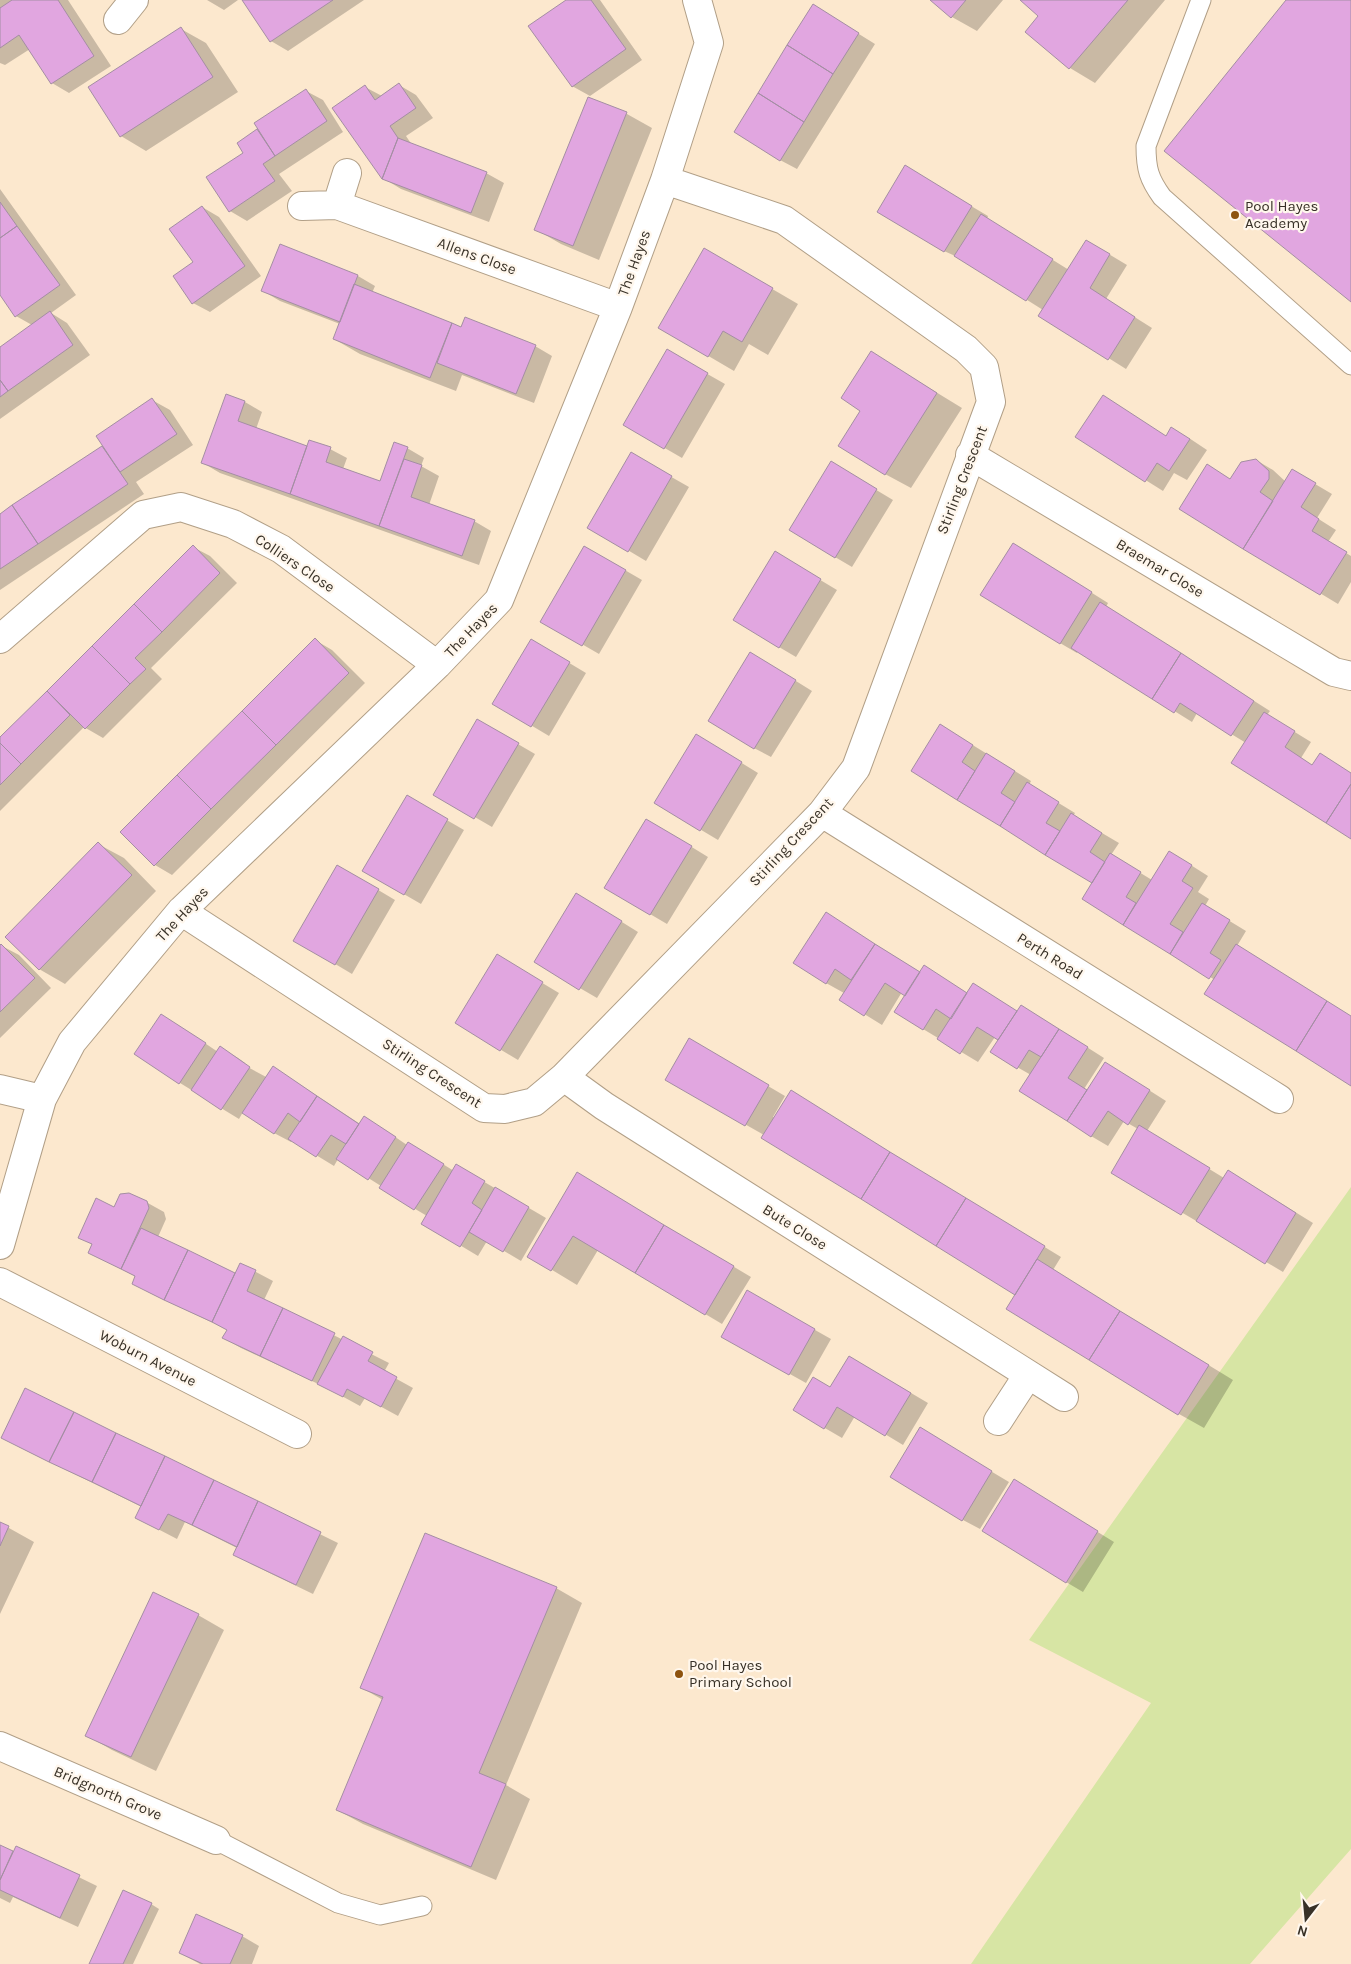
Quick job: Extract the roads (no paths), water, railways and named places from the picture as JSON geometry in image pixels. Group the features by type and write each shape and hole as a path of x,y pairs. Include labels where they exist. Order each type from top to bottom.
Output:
{"street":[{"name":"The Hayes","path":"42,1099 72,1042 182,911 437,666 499,600 618,307 665,180 709,43 697,0"},
{"path":"337,205 347,173"},
{"name":"Stirling Crescent","path":"182,911 484,1108 505,1109 534,1102 564,1077 822,813 856,768 991,402 984,367 966,349 784,220 665,180"},
{"name":"Allens Close","path":"302,206 337,205 618,307"},
{"name":"Braemar Close","path":"970,455 1334,672 1351,676"},
{"name":"Colliers Close","path":"0,639 143,515 181,507 234,524 280,549 437,666"},
{"name":"Perth Road","path":"822,813 1279,1099"},
{"name":"Bute Close","path":"564,1077 604,1106 1064,1397"},
{"path":"0,1089 42,1099 0,1245"},
{"name":"Woburn Avenue","path":"0,1282 297,1434"},
{"path":"998,1421 1028,1375"},
{"name":"Bridgnorth Grove","path":"0,1746 216,1840"}],"lane":[{"path":"1201,0 1146,146 1146,164 1151,181 1162,197 1351,365"},
{"path":"216,1840 338,1903 380,1915 422,1906"}],"place":[{"name":"Pool Hayes Academy","path":"1235,215"},
{"name":"Pool Hayes Primary School","path":"679,1674"}]}
